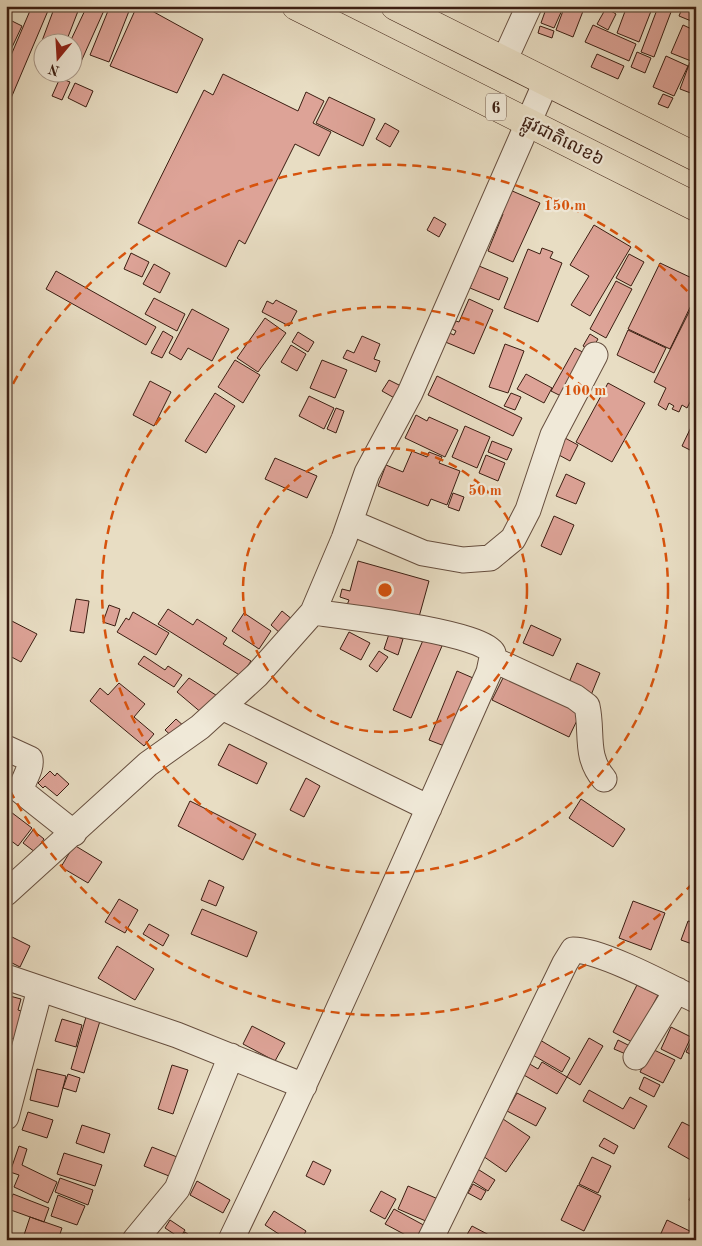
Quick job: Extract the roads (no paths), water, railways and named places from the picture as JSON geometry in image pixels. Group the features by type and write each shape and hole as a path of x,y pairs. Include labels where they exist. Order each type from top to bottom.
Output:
{"main road":[{"name":"ផ្លូវជាតិលេខ៦","path":"296,6 696,207"},
{"path":"395,6 696,157"}],"street":[{"path":"504,61 529,6"},
{"path":"6,893 148,764 200,727 258,675 313,612 350,522 367,473 410,393 530,124 546,82"},
{"path":"350,522 423,553 464,560 490,558 512,539 528,510 553,435 595,355"},
{"path":"230,1240 304,1086 429,808 489,672 493,653 491,648 434,630 313,612"},
{"path":"492,659 521,670 575,697 587,706 591,758 596,770 604,779"},
{"path":"222,706 429,808"},
{"path":"6,748 30,759 31,765 22,784 21,791 74,833"},
{"path":"430,1240 573,950 584,950 686,995 636,1057"},
{"path":"6,977 168,1032 304,1086"},
{"path":"6,1117 40,989"},
{"path":"135,1240 165,1206 176,1189 231,1056"}]}
